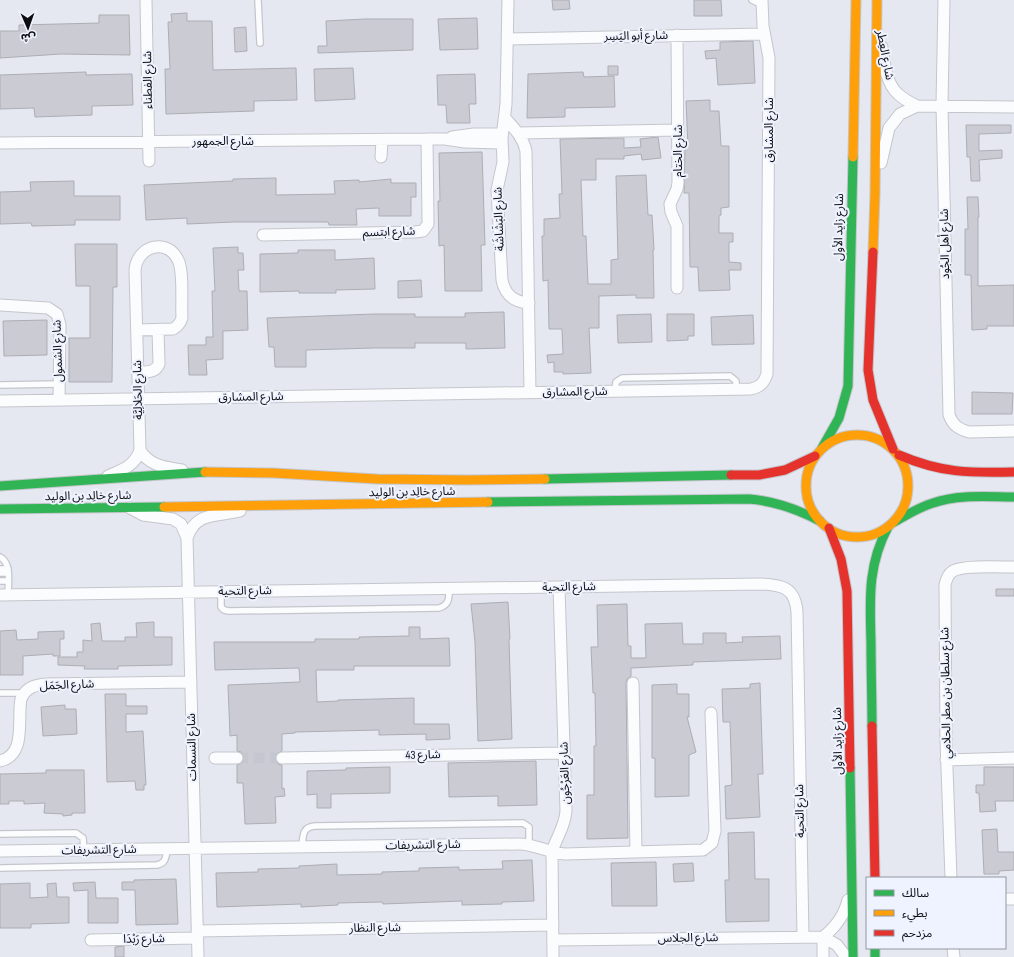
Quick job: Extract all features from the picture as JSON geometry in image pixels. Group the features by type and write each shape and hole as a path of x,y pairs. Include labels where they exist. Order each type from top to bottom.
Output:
{"main road":[{"name":"شارع زايد الأول","path":"822,448 836,427 842,414 848,386 856,0"},
{"path":"875,877 870,590 874,558 878,547 891,524 902,512 907,501 909,490 907,472 872,400 869,375 875,194 877,0"},
{"path":"1014,472 962,473 927,467 896,452 883,441 871,436 858,434 833,440 822,448 815,456 806,477 808,500 813,511 829,528 840,534 852,537 877,533 891,524 940,501 970,498 1014,497"},
{"name":"شارع خالِد بن الوليد","path":"0,486 192,473 250,472 378,479 459,480 759,476 785,470 815,456"},
{"name":"شارع خالِد بن الوليد","path":"0,509 762,499 787,505 820,520"},
{"name":"شارع زايد الأول","path":"829,528 840,552 845,571 847,591 853,957"}],"street":[{"name":"شارع الفطناء","path":"146,0 149,161"},
{"name":"شارع البَشَاشَة","path":"508,0 505,118 502,138 503,162 497,190 502,280 503,287 510,297 521,303 529,303"},
{"name":"شارع أهل الجُود","path":"944,0 942,106 949,415 956,427 969,432 1014,432"},
{"name":"شارع المشارق","path":"0,401 751,389 757,387 762,384 767,374 769,58 764,34 762,3"},
{"name":"شارع العِطر","path":"877,14 889,82 892,88 899,95 917,106"},
{"name":"شارع أبو اليَسِر","path":"508,39 764,34"},
{"name":"شارع الختام","path":"677,35 678,186 670,204 671,212 677,226 677,288"},
{"path":"875,194 889,128 900,114 917,106 1014,107"},
{"path":"505,118 519,133 526,150 530,392"},
{"path":"519,133 678,130"},
{"name":"شارع الجمهور","path":"0,143 427,139 445,139 465,142 502,138"},
{"name":"شارع ابتسم","path":"263,235 423,231 428,224 427,139"},
{"path":"381,156 382,140"},
{"name":"شارع الحَلالِيَّة","path":"137,330 169,330 176,327 182,318 180,263 174,253 160,246 144,251 140,255 135,265 140,450"},
{"name":"شارع الشمول","path":"0,306 48,308 57,314 60,325 59,400"},
{"path":"138,372 150,372 158,367 158,330"},
{"path":"140,450 142,455 152,463 192,473"},
{"path":"99,480 129,466 136,459 140,450"},
{"path":"187,538 191,528 199,520 210,516 238,511 250,506"},
{"name":"شارع النسمات","path":"128,507 143,515 173,519 181,524 187,538 198,957"},
{"name":"شارع سلطان بن مطر الحلامي","path":"951,877 946,760 946,578 953,571 966,568 1014,567"},
{"name":"شارع التحية","path":"4,595 760,584 776,585 784,588 793,596 796,612 803,936"},
{"name":"شارع العَرْجُون","path":"553,957 552,852 566,818 559,587"},
{"name":"شارع الجَمَل","path":"0,761 12,755 16,750 18,742 20,705 23,693 28,688 36,685 47,684 191,682"},
{"path":"633,682 636,852"},
{"name":"شارع التشريفات","path":"0,851 529,844 552,852 565,854 697,851 707,848 714,840 715,831 711,713"},
{"name":"شارع 43","path":"282,758 564,753"},
{"path":"216,758 237,758"},
{"path":"946,760 1014,758"},
{"path":"874,848 883,877"},
{"path":"823,957 823,937 844,914 852,888"},
{"name":"شارع النظار","path":"197,935 553,926"},
{"name":"شارع رَبْدَا","path":"91,940 197,935"},
{"name":"شارع الجلاس","path":"553,940 803,936 823,937"},
{"path":"823,937 837,945 846,957"}],"lane":[{"path":"258,0 260,43"},
{"path":"752,0 762,3"},
{"path":"0,385 60,384"},
{"path":"0,557 6,561 8,571 8,581 4,595"},
{"path":"0,569 8,571"},
{"path":"0,573 8,571"},
{"path":"0,581 8,581"},
{"path":"221,592 222,609 226,611 439,608 448,602 449,588"},
{"path":"0,693 23,693"},
{"path":"302,847 303,832 308,827 315,826 522,823 529,827 529,844"},
{"path":"0,834 76,833 83,838 84,850"},
{"path":"0,868 157,865 162,864 165,860 167,849"}],"building":[{"path":"552,0 569,0 570,9 553,10"},
{"path":"694,0 721,0 722,16 694,16"},
{"path":"187,13 187,21 212,21 213,70 296,68 297,100 254,101 254,111 166,114 165,69 170,69 168,22 172,22 171,14"},
{"path":"99,15 129,15 130,55 61,54 0,58 0,31 19,31 19,25 99,23"},
{"path":"477,18 478,49 440,50 438,19"},
{"path":"413,19 413,50 318,53 318,46 327,46 326,21"},
{"path":"246,27 247,51 235,52 234,28"},
{"path":"753,41 755,83 718,85 716,58 706,59 705,51 720,50 720,42"},
{"path":"608,66 618,66 618,75 608,75"},
{"path":"353,68 355,99 315,101 314,69"},
{"path":"86,72 86,75 132,74 133,105 92,106 92,115 35,117 34,108 0,109 0,75"},
{"path":"583,72 584,77 614,76 615,107 565,108 565,117 527,118 528,74"},
{"path":"475,74 476,104 469,104 470,123 447,123 446,105 438,105 437,75"},
{"path":"710,100 710,111 719,111 721,146 729,146 729,207 721,208 721,215 719,216 719,233 733,233 733,242 729,242 729,262 741,263 741,270 729,270 730,290 699,291 698,267 690,267 689,193 684,193 685,147 688,147 686,101"},
{"path":"966,125 1011,125 1011,133 979,134 979,151 1002,150 1002,158 979,160 980,181 971,181 970,157 967,157"},
{"path":"658,137 661,158 642,160 641,154 624,156 624,159 596,159 596,180 581,180 583,236 586,236 588,284 611,284 611,260 618,259 616,176 646,175 648,215 652,215 654,298 636,298 636,295 599,296 599,328 589,328 591,373 563,374 563,372 554,372 554,362 548,363 547,355 563,354 562,329 549,329 548,280 543,281 542,236 544,236 544,219 560,218 559,194 562,194 560,139 624,138 624,148 641,147 640,139"},
{"path":"482,152 485,245 481,245 482,291 445,291 444,245 439,246 439,153"},
{"path":"276,178 276,195 335,194 334,181 359,180 359,182 391,179 391,183 416,183 416,197 411,197 411,216 379,216 379,208 356,209 357,225 329,225 328,222 234,222 187,224 187,218 146,220 144,185 233,181 233,179"},
{"path":"74,181 74,196 120,196 120,220 75,220 75,225 32,226 31,223 0,224 0,192 31,191 30,182"},
{"path":"967,197 978,197 978,286 1014,285 1014,326 987,326 987,329 972,330 971,275 965,275 965,229 968,229"},
{"path":"75,244 117,244 117,287 113,287 112,382 69,382 69,338 90,338 90,286 76,286"},
{"path":"238,247 238,253 243,253 244,270 238,270 239,291 247,291 248,330 223,331 223,359 206,360 207,375 189,375 188,345 206,345 206,337 213,337 212,291 215,291 213,248"},
{"path":"298,250 335,250 335,260 374,258 375,289 336,290 336,293 299,293 299,291 260,292 260,254 298,253"},
{"path":"421,280 422,297 398,298 398,281"},
{"path":"504,312 505,348 466,349 466,343 415,343 415,348 306,350 306,367 275,367 274,347 269,347 267,318 374,314 415,314 415,317 465,317 465,313"},
{"path":"651,314 652,342 618,343 617,315"},
{"path":"667,314 694,314 694,336 688,336 688,340 667,341"},
{"path":"753,315 754,344 712,345 711,317"},
{"path":"47,320 47,355 4,356 3,321"},
{"path":"972,392 1013,393 1012,414 972,414"},
{"path":"996,589 1014,589 1014,596 996,596"},
{"path":"508,602 512,739 478,741 475,642 471,604"},
{"path":"627,604 628,646 631,646 631,658 646,658 645,624 682,623 683,644 703,644 703,633 726,633 726,643 743,642 742,637 780,636 781,659 693,662 693,665 631,668 631,676 627,679 626,683 628,838 587,839 587,795 594,795 594,746 596,746 595,693 593,693 591,647 598,647 597,605"},
{"path":"154,622 154,637 172,637 172,665 118,666 118,669 84,669 85,666 58,665 58,657 77,657 77,652 83,652 83,640 92,641 91,624 100,623 102,641 125,641 125,637 137,637 136,623"},
{"path":"409,627 420,627 420,639 449,638 450,666 354,666 354,670 316,670 317,702 414,698 414,724 449,724 450,739 426,740 426,734 379,735 379,730 295,732 282,734 282,751 276,754 275,759 278,764 282,765 282,789 284,788 285,796 275,797 276,823 245,824 243,783 237,783 237,765 243,762 244,758 241,752 237,751 237,735 230,736 228,685 300,682 299,668 215,670 214,642 315,642 315,639 359,639 359,637 409,636"},
{"path":"16,630 17,640 38,639 38,632 64,631 64,639 60,639 60,656 53,656 53,654 23,656 23,675 0,675 0,631"},
{"path":"760,683 763,774 758,774 760,817 726,819 725,786 732,785 730,722 723,722 722,689 750,688 750,684"},
{"path":"677,684 677,694 689,694 689,717 687,717 696,752 689,755 689,796 655,797 655,758 652,758 652,685"},
{"path":"105,694 126,694 126,706 147,706 147,714 126,714 126,732 143,731 146,785 144,785 144,790 136,790 135,781 107,782"},
{"path":"65,705 65,709 76,709 77,734 43,736 41,707"},
{"path":"536,761 537,805 498,806 498,796 449,797 448,763"},
{"path":"390,767 390,793 331,794 331,808 317,808 317,794 307,795 307,771"},
{"path":"984,767 1014,767 1014,801 995,801 996,811 980,812 979,793 976,793 976,785 984,785"},
{"path":"46,770 84,770 85,813 72,813 72,815 63,816 63,814 44,813 45,803 24,804 24,801 9,801 9,804 0,804 0,774 46,773"},
{"path":"997,829 998,852 1014,852 1014,870 999,871 999,874 984,874 982,830"},
{"path":"754,832 755,879 769,879 769,921 726,922 725,880 729,880 728,833"},
{"path":"532,860 534,901 502,902 502,904 462,905 462,901 383,904 382,902 338,903 338,905 301,907 301,904 217,907 216,873 258,872 258,869 299,868 299,866 337,864 337,875 382,874 382,872 419,871 419,868 459,867 459,870 503,869 502,861"},
{"path":"656,862 657,906 612,906 611,863"},
{"path":"693,863 694,881 674,882 673,864"},
{"path":"176,879 178,924 136,925 135,890 122,890 122,882 134,882 134,880"},
{"path":"95,882 96,898 118,898 118,923 88,923 88,890 74,891 73,883"},
{"path":"30,883 30,898 48,897 47,884 56,883 57,897 69,897 69,923 31,924 31,928 0,928 0,884"},
{"path":"124,946 124,957 115,957 115,947"}],"tunnel":[{"path":"237,758 282,758"}],"traffic: fast":[{"path":"822,448 839,418 848,386 853,157"},
{"path":"0,486 205,472"},
{"path":"545,479 731,475"},
{"path":"894,522 913,511 943,500 963,497 1014,497"},
{"path":"488,502 749,499 786,506 820,521"},
{"path":"0,509 164,507"},
{"path":"872,726 870,613 871,584 876,556 888,527"},
{"path":"850,768 853,957"},
{"path":"875,949 875,957"}],"traffic: slow":[{"path":"853,157 856,0"},
{"path":"873,252 877,0"},
{"path":"857,435 877,439 885,443 893,450 900,458 904,466 908,486 904,506 900,514 893,522 885,529 877,533 857,537 837,533 829,529 821,522 814,514 810,506 806,486 810,466 814,458 821,450 829,443 837,439 857,435"},
{"path":"205,472 273,473 377,479 545,479"},
{"path":"164,507 488,502"}],"traffic: jam":[{"path":"873,252 868,370 873,400 893,449"},
{"path":"899,455 914,461 955,471 1014,472"},
{"path":"731,475 759,475 785,470 815,456"},
{"path":"829,528 841,559 847,591 850,768"},
{"path":"872,726 875,877"}]}
